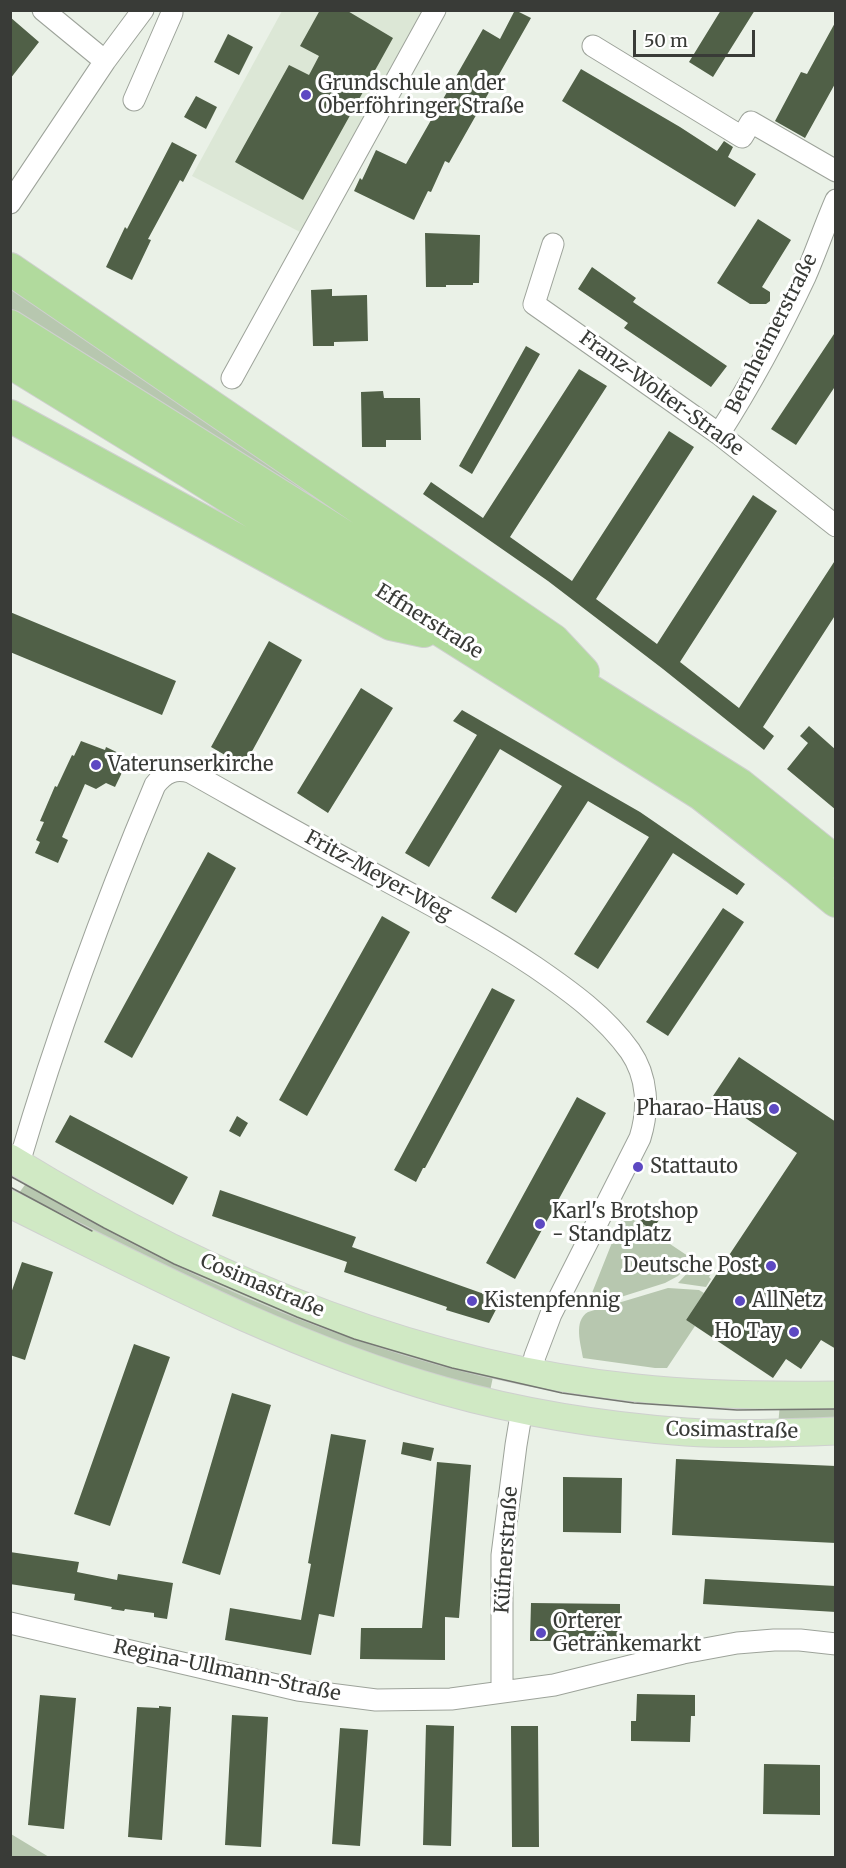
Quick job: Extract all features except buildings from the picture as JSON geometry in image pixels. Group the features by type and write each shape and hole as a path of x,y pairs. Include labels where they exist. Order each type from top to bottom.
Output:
{"highway":[{"path":"10,269 553,640 614,705"},
{"name":"Effnerstraße","path":"10,326 740,785 836,862"},
{"name":"Effnerstraße","path":"10,362 191,473 700,794 836,901"},
{"path":"10,416 391,624 456,639"}],"main road":[{"name":"Cosimastraße","path":"15,1160 111,1216 180,1251 301,1304 423,1346 531,1372 634,1388 771,1396 836,1395"},
{"name":"Cosimastraße","path":"10,1204 165,1281 290,1337 407,1380 446,1391 558,1416 685,1432 755,1434 836,1431"},
{"path":"522,1409 531,1372"}],"street":[{"path":"43,10 105,61"},
{"path":"10,203 105,61 143,10"},
{"path":"134,100 172,14 171,10"},
{"path":"232,378 435,10"},
{"path":"593,46 742,137 751,122 836,171"},
{"name":"Bernheimerstraße","path":"719,434 784,320 836,200"},
{"name":"Franz-Wolter-Straße","path":"553,244 534,304 719,434 836,526"},
{"name":"Fritz-Meyer-Weg","path":"15,1160 84,964 155,784 162,775 173,770 190,772 436,907 516,954 589,1007 631,1053 646,1092 646,1110 640,1138 551,1314 531,1372"},
{"name":"Küfnerstraße","path":"502,1691 502,1555 522,1409"},
{"name":"Regina-Ullmann-Straße","path":"10,1623 298,1690 387,1701 451,1699 571,1682 683,1653 737,1643 774,1640 836,1644"}],"shaded area":[{"name":"Grundschule an der Oberföhringer Straße","path":"282,11 422,11 300,232 192,176"},
{"path":"10,283 547,645 11,314"},
{"path":"27,1182 81,1206 494,1372 489,1396 381,1364 11,1197 11,1189 19,1193"},
{"path":"625,1217 633,1217 694,1260 678,1276 665,1283 586,1308 621,1220"},
{"path":"700,1264 712,1272 706,1287 678,1283 694,1266 696,1268"},
{"path":"668,1288 699,1290 704,1293 686,1320 695,1326 667,1368 583,1358 579,1327 583,1316 588,1312"},
{"path":"780,1403 835,1403 835,1425 778,1426"},
{"path":"11,1834 49,1857 11,1857"}],"tram line":[{"path":"10,1176 174,1264 354,1339 452,1368 562,1393 634,1403 737,1410 836,1409"},
{"path":"10,1187 92,1231"}],"place":[{"name":"Grundschule an der Oberföhringer Straße","path":"306,95"},
{"name":"Vaterunserkirche","path":"96,765"},
{"name":"Pharao-Haus","path":"774,1109"},
{"name":"Stattauto","path":"638,1167"},
{"name":"Karl's Brotshop - Standplatz","path":"540,1224"},
{"name":"Deutsche Post","path":"771,1266"},
{"name":"Kistenpfennig","path":"472,1301"},
{"name":"AllNetz","path":"740,1301"},
{"name":"Ho Tay","path":"794,1332"},
{"name":"Orterer Getränkemarkt","path":"541,1633"}]}
